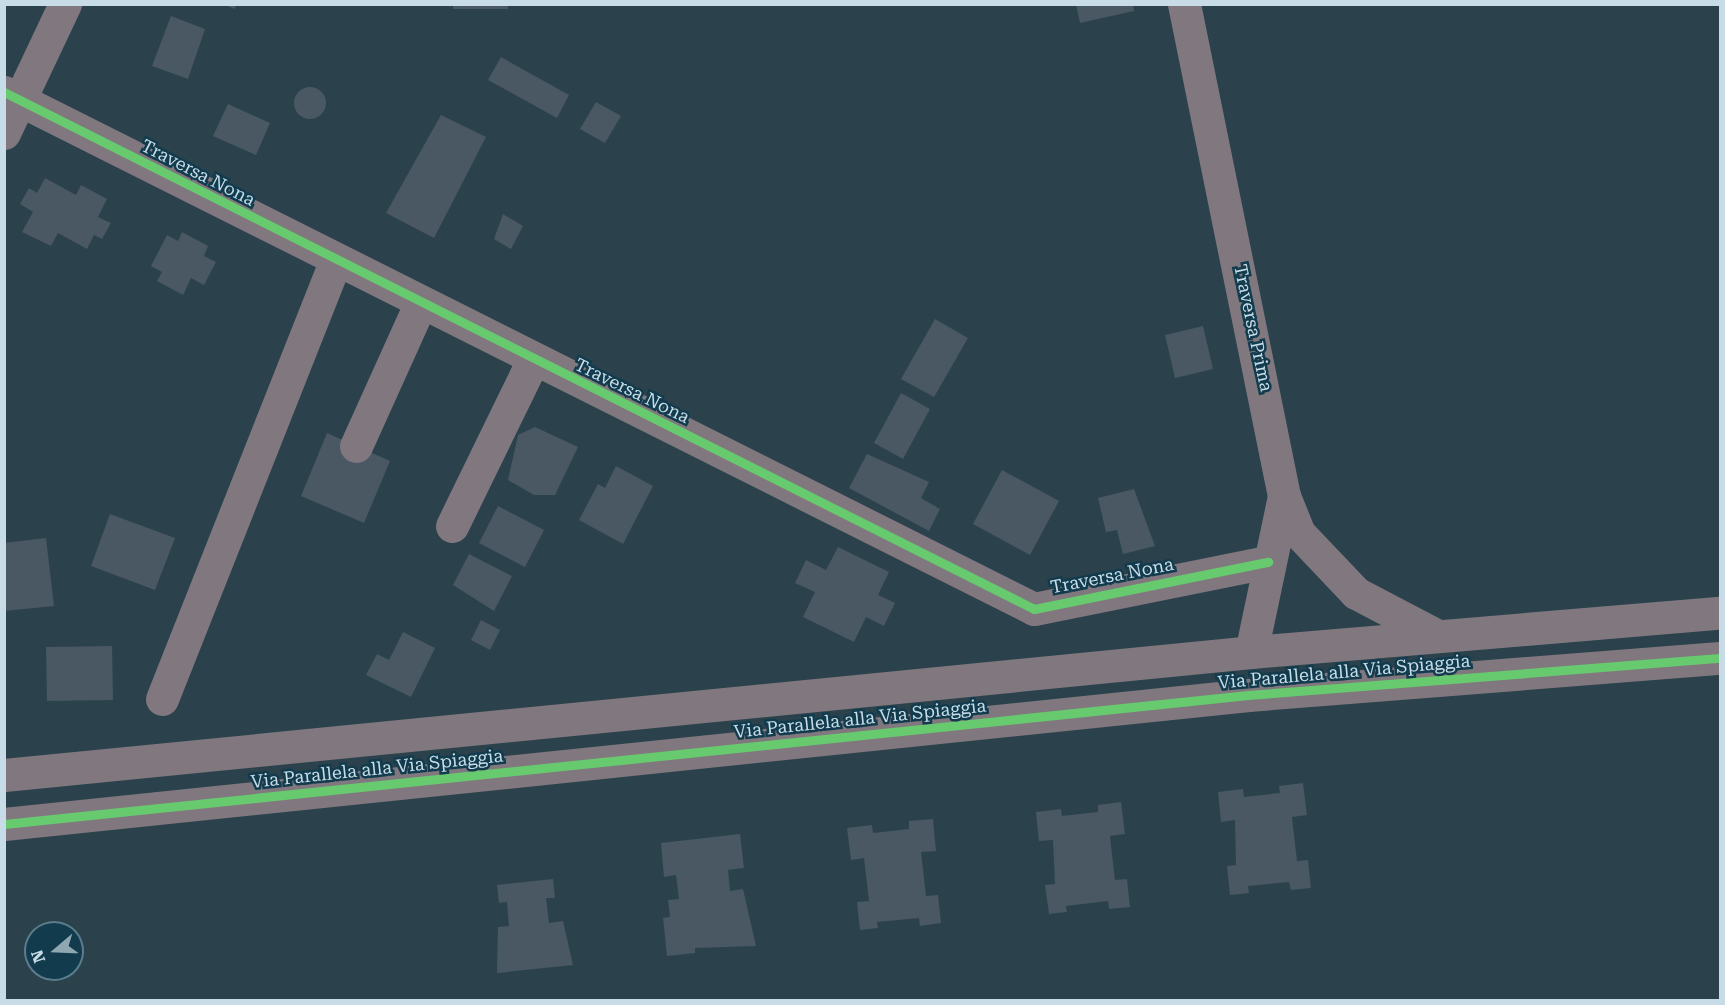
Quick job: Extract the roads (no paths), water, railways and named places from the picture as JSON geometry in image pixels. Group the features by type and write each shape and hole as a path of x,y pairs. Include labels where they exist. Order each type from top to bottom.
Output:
{"street":[{"path":"4,133 14,97 65,4"},
{"name":"Traversa Prima","path":"1184,4 1284,496 1268,562 1251,652"},
{"name":"Traversa Nona","path":"14,97 335,262 1035,609 1268,562"},
{"path":"162,699 335,262"},
{"path":"356,446 420,304"},
{"path":"452,525 533,360"},
{"path":"1284,496 1299,533 1356,593 1438,636"},
{"name":"Via Parallela alla Via Spiaggia","path":"4,776 1251,652 1720,613"},
{"name":"Via Parallela alla Via Spiaggia","path":"4,824 1248,695 1720,658"}]}
